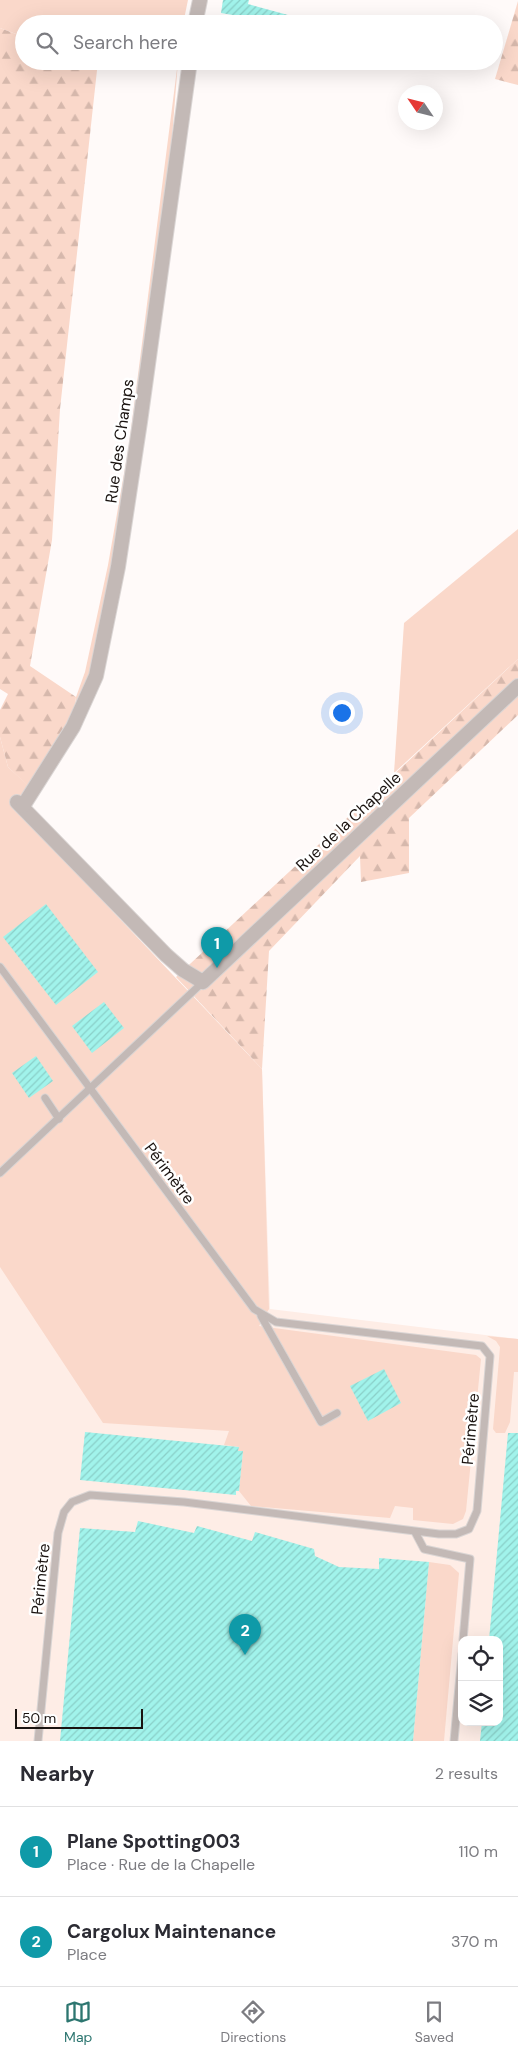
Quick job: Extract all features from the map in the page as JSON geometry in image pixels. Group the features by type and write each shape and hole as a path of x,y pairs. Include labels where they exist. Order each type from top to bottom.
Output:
{"street":[{"path":"197,15 200,0"},
{"name":"Rue des Champs","path":"189,70 139,431 118,567 96,676 73,727 20,804 166,955 183,970 203,982"},
{"name":"Rue de la Chapelle","path":"203,982 518,686"}],"lane":[{"name":"Périmètre","path":"0,967 254,1309 261,1315 276,1322 482,1346 490,1356 477,1511 469,1529 456,1534 415,1532 184,1502 90,1495 72,1502 64,1512 58,1534 38,1741"},
{"path":"0,1174 203,982"},
{"path":"45,1098 59,1119"},
{"path":"261,1315 320,1422 337,1413"},
{"path":"415,1532 424,1549 470,1558 463,1636"},
{"path":"454,1741 460,1681"}],"shaded area":[{"path":"0,844 262,1069 270,1309 518,1339 518,1741 0,1741"}],"green space":[{"path":"0,0 188,0 185,15 15,15 15,34 0,28"},
{"path":"518,1 518,85 495,79 498,70 503,70 503,52"},
{"path":"0,28 15,34 15,70 97,70 60,409 52,540 30,666 76,697 74,711 28,786 8,767 0,737 0,710 8,694 0,689"},
{"path":"177,70 172,138 117,549 92,673 74,711 76,697 85,672 108,565 129,445"},
{"path":"518,529 518,659 394,773 404,623"},
{"path":"518,659 518,715 409,818 409,873 361,882 360,856 269,951 262,1069 176,977"},
{"path":"0,737 8,767 33,790 23,806 29,823 262,1069 269,1309 259,1326 476,1355 481,1359 466,1511 463,1519 453,1524 413,1520 413,1508 395,1506 390,1518 251,1506 239,1491 243,1451 238,1451 239,1447 224,1445 229,1431 103,1423 0,1267"},
{"path":"487,1336 518,1339 518,1372 514,1372 510,1422 505,1433 496,1433 493,1429 500,1347 496,1341"},
{"path":"429,1562 450,1565 459,1573 444,1741 413,1741"}],"building":[{"path":"223,0 249,0 248,4 288,15 233,15 221,13"},
{"path":"46,904 98,972 56,1005 3,937"},
{"path":"104,1002 124,1028 92,1053 72,1026"},
{"path":"36,1056 53,1081 29,1098 12,1073"},
{"path":"384,1369 401,1403 368,1421 350,1386"},
{"path":"85,1432 239,1447 238,1451 243,1451 239,1491 236,1491 236,1495 80,1480"},
{"path":"508,1433 518,1433 518,1741 480,1741 482,1726 503,1726 503,1636 489,1636"},
{"path":"138,1521 194,1533 197,1526 252,1541 255,1532 314,1549 315,1556 339,1567 379,1569 379,1558 429,1562 413,1741 60,1741 80,1528 135,1532"}],"place":[{"name":"Plane Spotting003","path":"217,968"},
{"name":"Cargolux Maintenance","path":"245,1655"}]}
